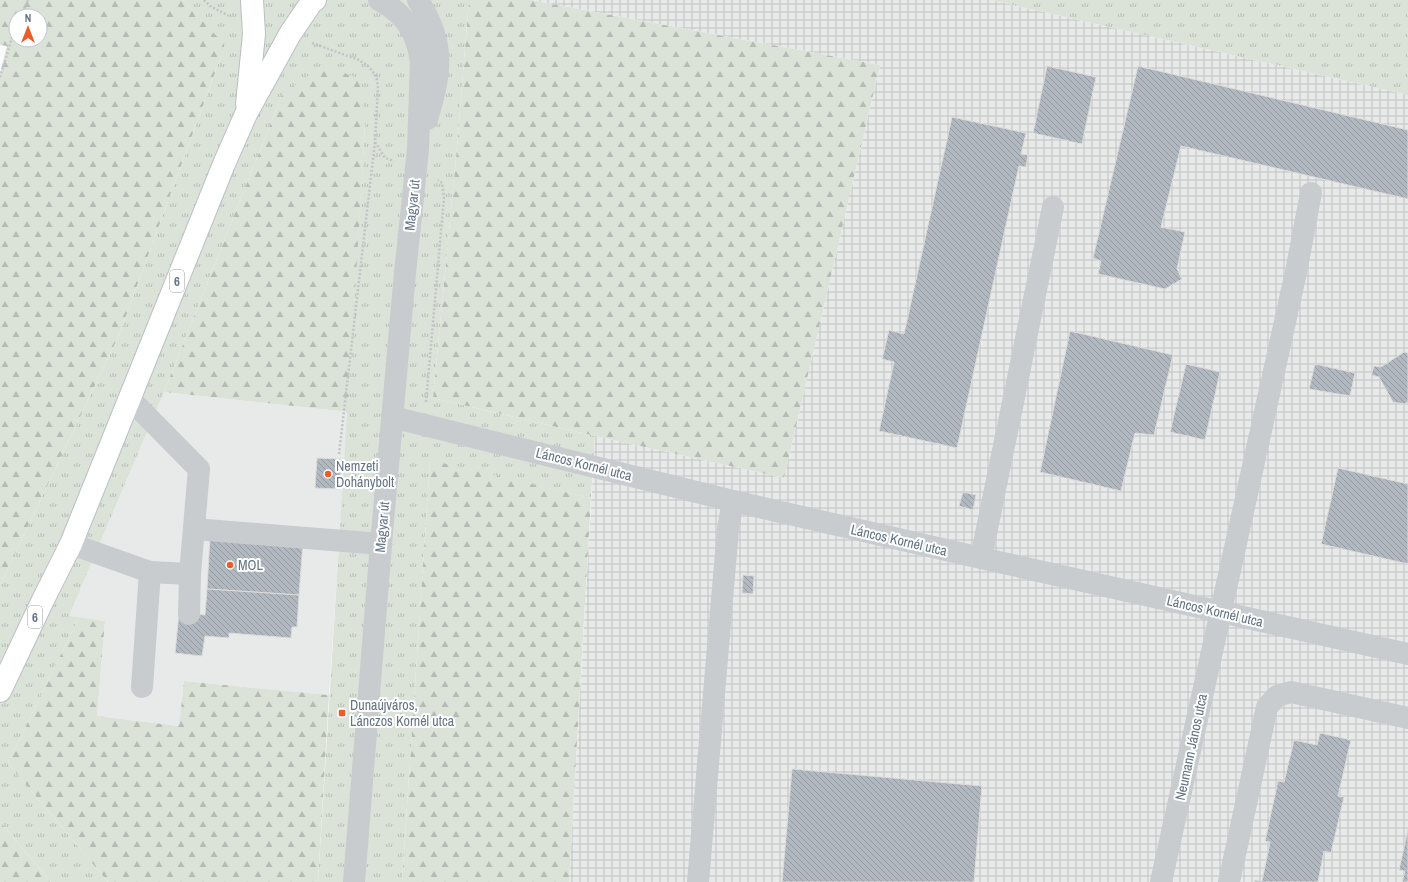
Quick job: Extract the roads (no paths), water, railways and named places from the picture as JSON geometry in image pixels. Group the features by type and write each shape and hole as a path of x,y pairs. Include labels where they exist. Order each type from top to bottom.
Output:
{"main road":[{"name":"6","path":"246,114 254,23 252,0"},
{"name":"6","path":"0,691 71,544 224,164 246,114 290,34 311,3 315,0"}],"street":[{"name":"Magyar út","path":"354,882 392,417 417,158 421,62 419,48 410,27 392,7 379,0"},
{"name":"Magyar út","path":"417,158 439,71 433,28 418,0"},
{"name":"Neumann János utca","path":"1161,882 1296,272 1311,193"},
{"path":"980,558 1053,207"},
{"path":"130,399 199,469 190,574 189,614"},
{"name":"Láncos Kornél utca","path":"392,417 732,501 1408,654"},
{"path":"698,882 728,529 732,501"},
{"path":"194,529 381,544"},
{"path":"71,544 150,572 190,574"},
{"path":"142,687 150,572"},
{"path":"1229,882 1267,707 1277,696 1291,692 1408,718"}],"place":[{"name":"Nemzeti Dohánybolt","path":"328,474"},
{"name":"MOL","path":"230,565"},
{"name":"Dunaújváros, Lánczos Kornél utca","path":"342,713"}]}
